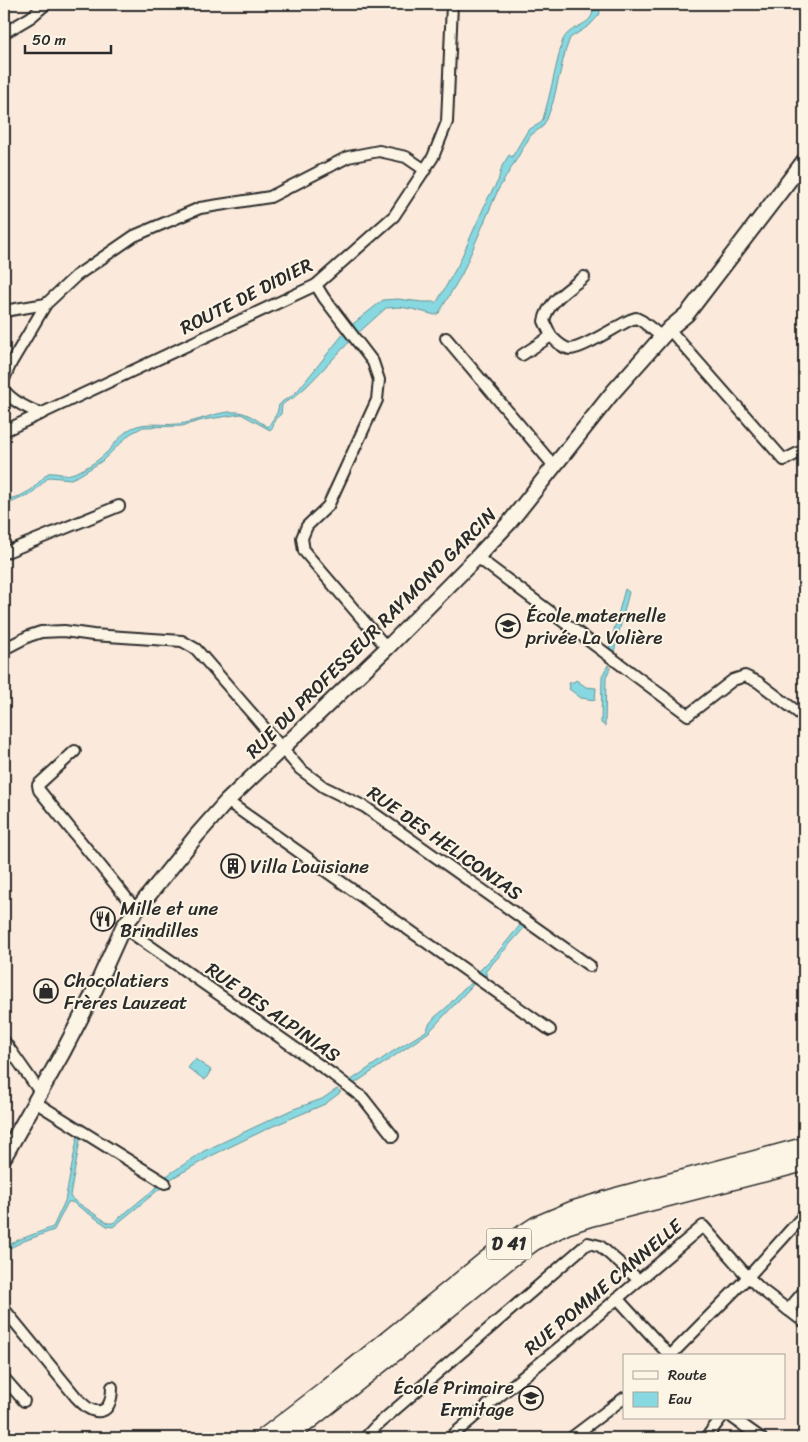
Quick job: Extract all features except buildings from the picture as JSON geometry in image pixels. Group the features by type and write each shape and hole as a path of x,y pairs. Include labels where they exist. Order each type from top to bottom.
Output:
{"highway":[{"name":"D 41","path":"264,1438 324,1392 499,1250 536,1226 574,1210 617,1197 804,1147"},
{"name":"D 41","path":"286,1438 534,1241 566,1225 590,1217 804,1162"}],"street":[{"path":"4,33 32,17 46,4"},
{"name":"ROUTE DE DIDIER","path":"5,429 41,414 316,285 394,216 433,157 447,122 452,4"},
{"path":"4,379 10,363 46,304 76,276 134,236 200,208 270,197 348,157 379,151 406,157 424,170"},
{"name":"RUE DU PROFESSEUR RAYMOND GARCIN","path":"4,1157 64,1052 123,928 197,835 227,801 387,648 509,522 613,392 665,333 687,314 804,161"},
{"path":"584,277 557,299 549,308 544,321 551,336 559,344 570,349 581,346 636,318 665,333 784,460 804,450"},
{"path":"316,285 373,362 379,380 377,400 328,506 307,526 302,538 304,551 387,648"},
{"path":"4,311 46,304"},
{"path":"522,355 551,336"},
{"path":"446,338 554,466"},
{"path":"4,390 22,405 41,414"},
{"path":"4,553 119,506"},
{"path":"477,557 688,715 733,680 745,676 758,682 804,717"},
{"name":"RUE DES HELICONIAS","path":"4,649 41,632 64,631 93,635 182,641 200,653 300,769 324,787 365,807 590,966"},
{"path":"75,751 38,785 39,790 137,911"},
{"path":"227,801 550,1030"},
{"name":"RUE DES ALPINIAS","path":"123,928 363,1098 393,1136"},
{"path":"4,1041 38,1097 165,1183"},
{"path":"672,1354 804,1215"},
{"name":"RUE POMME CANNELLE","path":"452,1438 453,1435 487,1406 703,1226 748,1276"},
{"path":"365,1438 376,1426 588,1243 600,1246 639,1280"},
{"path":"748,1276 762,1290 804,1322"},
{"path":"788,1310 804,1291"},
{"path":"617,1298 668,1354"},
{"path":"4,1309 76,1397 86,1406 92,1410 99,1411 105,1409 110,1404 112,1387"},
{"path":"4,1378 24,1401"},
{"path":"571,1438 623,1399"},
{"path":"706,1438 720,1420"},
{"path":"736,1420 761,1438"}],"water":[{"path":"593,4 598,4 600,14 590,25 570,38 547,119 542,127 531,135 498,190 462,274 439,313 435,315 399,307 386,308 356,335 307,386 282,405 281,414 275,419 270,430 241,414 203,420 182,426 143,427 130,434 102,461 80,475 71,479 49,477 32,493 4,506 4,500 20,496 31,490 48,473 66,475 90,465 103,456 125,433 137,426 185,423 222,413 238,412 254,418 268,427 277,413 279,405 299,389 349,327 383,300 398,299 437,302 458,265 488,198 498,181 502,166 509,155 512,157 528,130 539,124 543,119 563,39 568,33 588,21 593,11"},
{"path":"625,589 629,592 614,652 609,648"},
{"path":"608,665 610,669 606,677 605,726 601,723 602,676"},
{"path":"576,680 586,687 596,688 595,700 581,698 569,689 570,682"},
{"path":"521,924 525,927 485,972 488,975 481,976 429,1032 354,1084 350,1081 426,1031 435,1017 463,989 472,983 479,975 480,970"},
{"path":"195,1059 211,1070 205,1080 188,1068"},
{"path":"337,1089 341,1092 325,1104 213,1155 169,1180 165,1177 204,1151 291,1110 322,1099"},
{"path":"78,1134 81,1135 70,1196 108,1223 113,1223 159,1185 162,1187 113,1227 107,1226 72,1202 68,1202 54,1230 4,1251 4,1248 18,1240 53,1227 65,1201"}],"place":[{"name":"École maternelle privée La Volière","path":"508,626"},
{"name":"Villa Louisiane","path":"233,866"},
{"name":"Mille et une Brindilles","path":"103,919"},
{"name":"Chocolatiers Frères Lauzeat","path":"46,991"},
{"name":"École Primaire Ermitage","path":"531,1398"}]}
